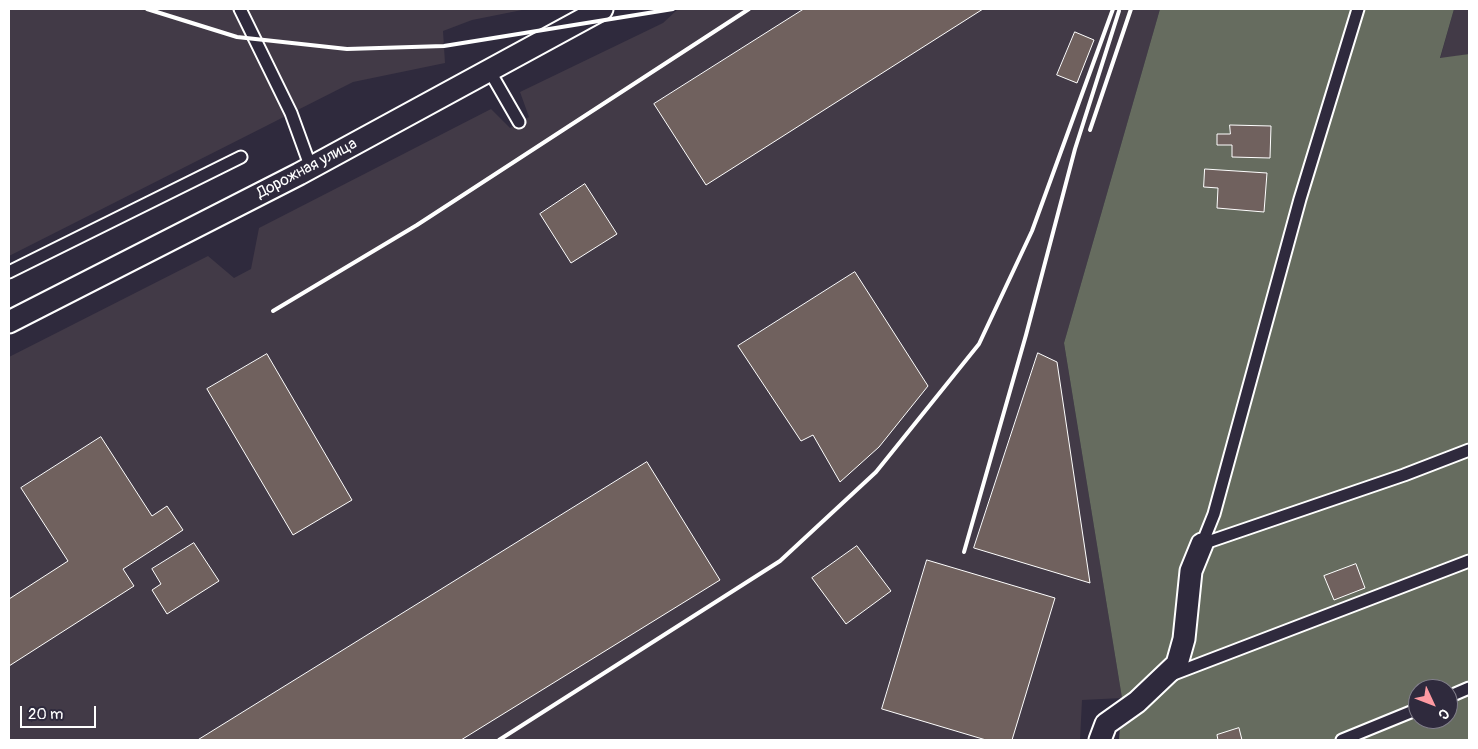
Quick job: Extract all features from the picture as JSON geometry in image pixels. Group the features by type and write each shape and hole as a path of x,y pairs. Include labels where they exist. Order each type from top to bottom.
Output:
{"street":[{"name":"Дорожная улица","path":"9,322 311,168 602,9"},
{"path":"1100,740 1106,724 1137,702 1177,664 1184,639 1192,571 1202,544"}],"lane":[{"path":"240,9 291,113 311,168"},
{"path":"1202,544 1214,514 1300,199 1358,9"},
{"path":"489,70 519,122"},
{"path":"9,272 241,157"},
{"path":"1202,544 1404,475 1469,450"},
{"path":"1160,680 1469,561"},
{"path":"1342,740 1408,713"}],"shaded area":[{"path":"9,9 527,9 472,20 443,31 445,63 353,82 9,256"},
{"path":"678,9 1160,9 1064,343 1122,698 1082,700 1080,740 9,740 9,357 208,256 234,278 251,269 259,228 491,109 510,128 529,117 520,92 663,23"},
{"path":"1454,9 1469,9 1469,54 1440,59"}],"green space":[{"path":"1160,9 1454,9 1440,58 1469,54 1469,740 1119,740 1122,698 1064,343"}],"building":[{"path":"804,9 983,9 706,185 654,104"},
{"path":"1075,32 1094,40 1077,83 1057,75"},
{"path":"1230,125 1271,126 1270,158 1232,157 1232,145 1217,145 1217,134 1230,134"},
{"path":"1205,169 1267,173 1264,212 1217,208 1218,188 1204,187"},
{"path":"585,184 617,234 571,263 540,214"},
{"path":"855,272 928,386 879,447 840,482 813,435 801,441 738,346"},
{"path":"1038,353 1057,362 1090,583 974,548"},
{"path":"267,354 352,500 293,535 207,389"},
{"path":"101,437 152,516 167,506 183,530 123,569 134,586 9,666 9,599 68,561 21,488"},
{"path":"647,462 720,580 461,740 198,740"},
{"path":"194,543 219,581 167,614 152,590 161,584 152,569"},
{"path":"857,546 891,591 846,624 812,578"},
{"path":"927,560 1055,598 1012,740 986,740 882,709"},
{"path":"1356,564 1365,588 1334,600 1324,576"},
{"path":"1239,728 1242,740 1218,740 1217,735"}],"railway":[{"path":"147,9 237,37 347,49 444,46 673,9"},
{"path":"273,311 417,225 749,9"},
{"path":"499,740 780,561 876,472 979,344 1032,231 1113,9"},
{"path":"1090,130 1131,9"},
{"path":"964,552 1026,335 1075,149 1119,11"}]}
